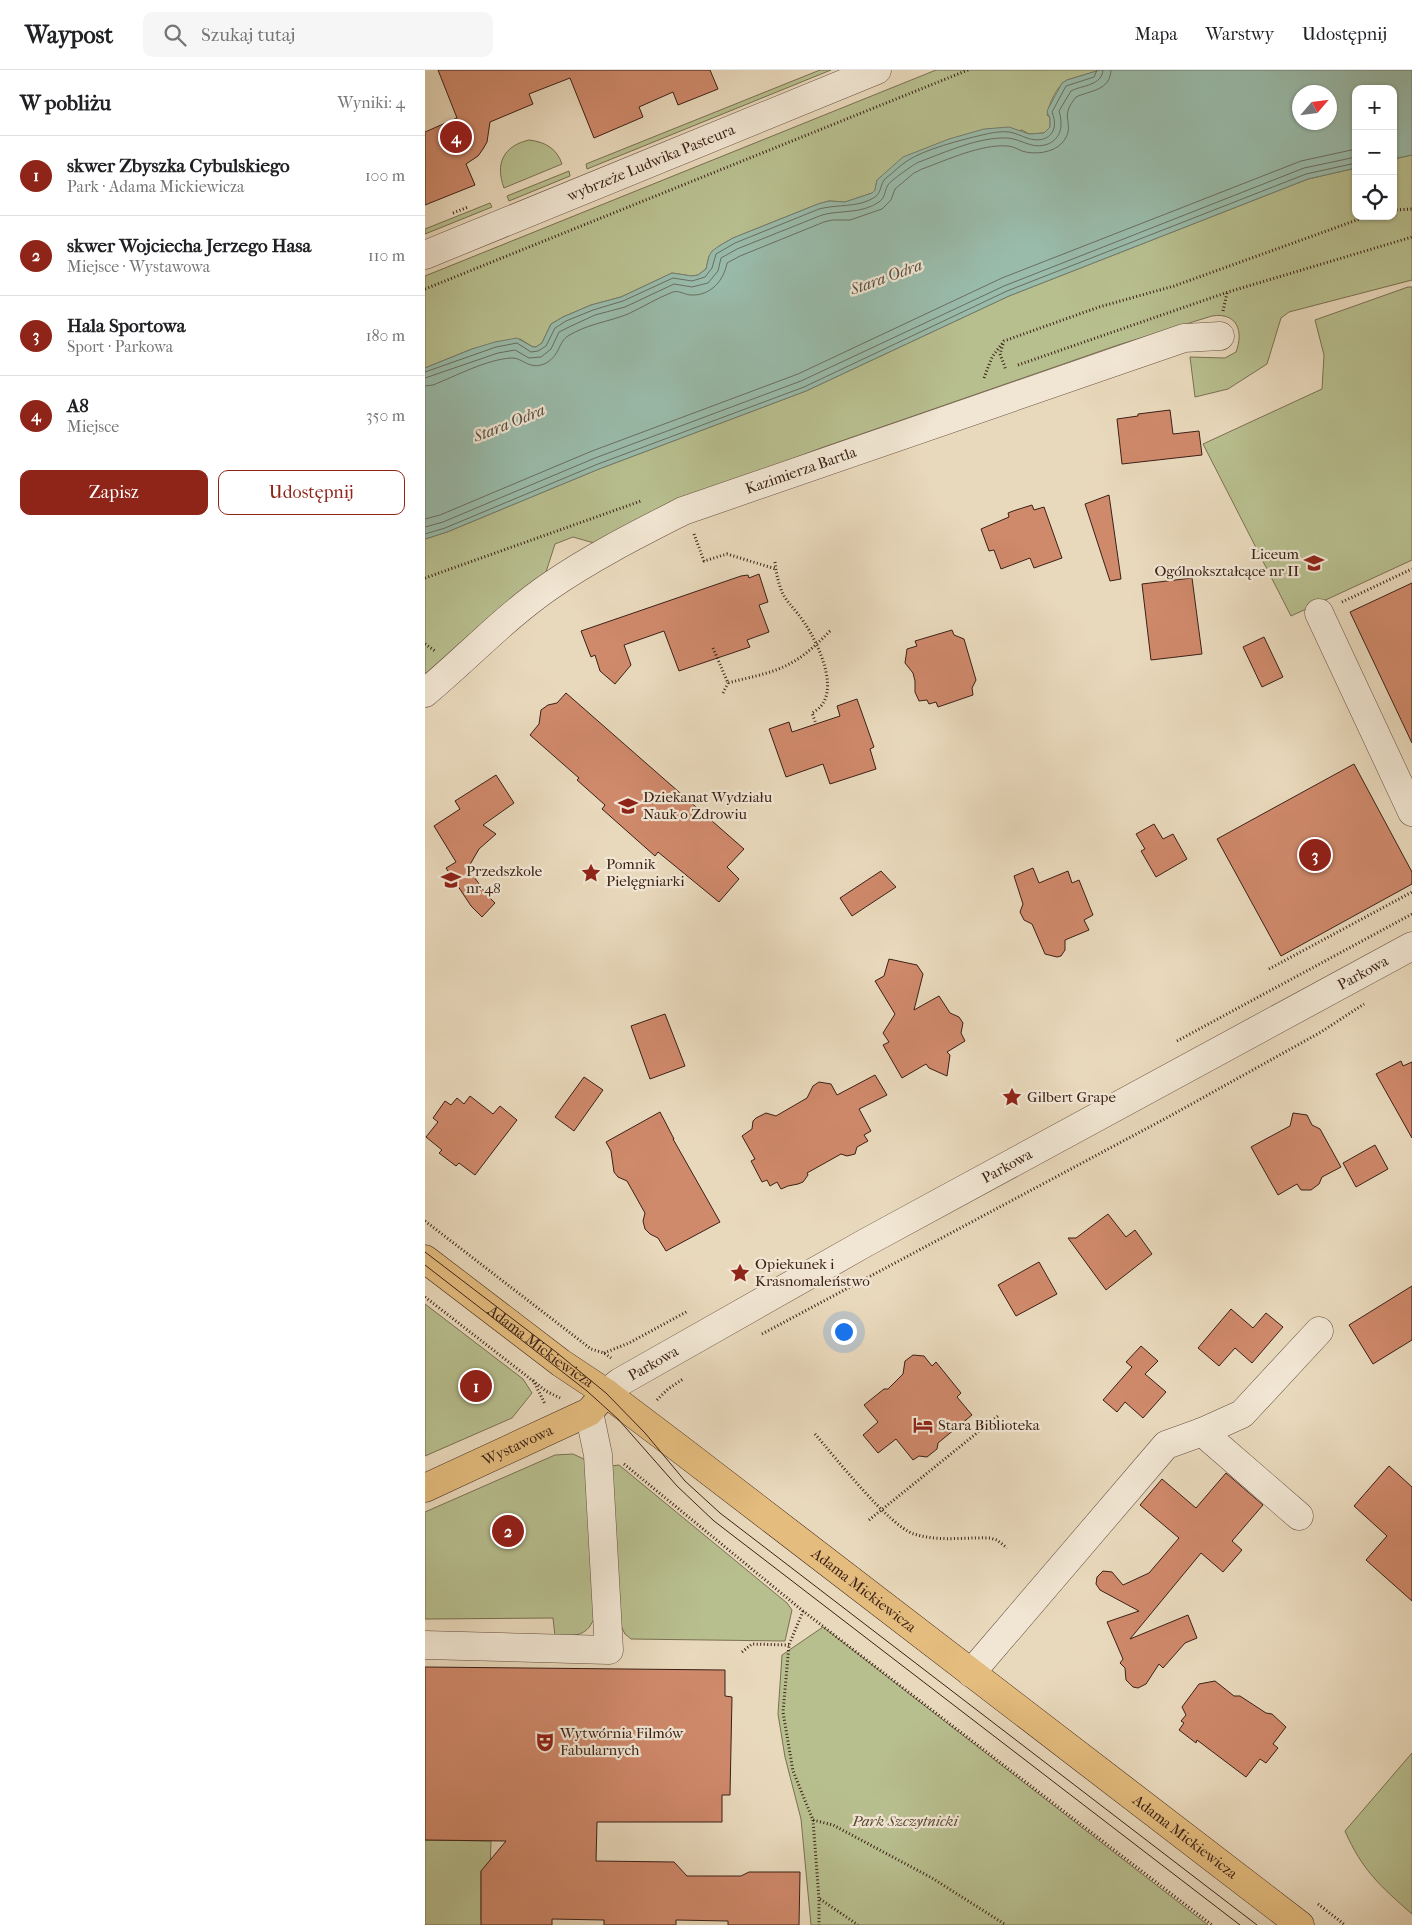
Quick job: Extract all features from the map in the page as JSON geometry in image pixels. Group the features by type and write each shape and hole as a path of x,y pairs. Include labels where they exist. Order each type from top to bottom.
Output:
{"main road":[{"name":"Adama Mickiewicza","path":"425,1259 561,1363 597,1403 971,1673 1300,1925"},
{"name":"Wystawowa","path":"425,1488 597,1403"}],"street":[{"name":"wybrzeże Ludwika Pasteura","path":"425,255 877,70"},
{"name":"Kazimierza Bartla","path":"425,693 498,627 549,586 624,541 683,511 1184,338 1220,336"},
{"path":"1319,613 1412,812"},
{"name":"Parkowa","path":"597,1403 621,1382 865,1243 1412,946"},
{"path":"971,1673 1166,1445 1242,1414 1319,1331"},
{"path":"425,1645 609,1650 598,1455 597,1403"},
{"path":"1201,1432 1299,1516"}],"path":[{"path":"425,289 968,70"},
{"path":"1397,210 1412,209"},
{"path":"984,378 991,357 1004,341 1099,307 1174,286 1357,220"},
{"path":"1004,341 1000,354 1006,370"},
{"path":"693,530 704,561 727,554 776,569"},
{"path":"775,562 778,582 785,597 817,644 825,668 826,695 822,706 812,713 816,724"},
{"path":"1319,613 1412,570"},
{"path":"728,682 775,670 791,663 817,644 830,631"},
{"path":"425,651 430,647"},
{"path":"713,648 728,682 723,693"},
{"path":"1269,969 1412,892"},
{"path":"759,1335 1170,1116 1321,1032 1370,1000"},
{"path":"425,1220 591,1349 604,1353 613,1360"},
{"path":"425,1297 533,1380"},
{"path":"656,1400 667,1389 684,1378"},
{"path":"869,1520 998,1416"},
{"path":"815,1434 882,1510 904,1530 935,1539 990,1538 997,1540 1007,1548"},
{"path":"598,1455 619,1460 803,1611 1212,1925"},
{"path":"803,1611 789,1645 783,1712 793,1771 813,1820 819,1925"},
{"path":"742,1652 752,1644 789,1645"},
{"path":"813,1820 833,1825 932,1878 1006,1925"},
{"path":"819,1899 858,1925"}],"green space":[{"path":"820,70 831,70 587,169 586,164"},
{"path":"936,70 1100,70 1067,80 1060,86 1048,110 1047,115 1050,118 1050,127 1044,133 1029,134 1022,130 891,169 877,180 875,190 872,193 845,202 829,201 818,204 733,238 719,246 709,256 706,269 698,275 672,273 621,297 591,305 563,317 551,324 542,343 536,347 520,339 472,349 425,368 425,276"},
{"path":"529,140 541,142 550,147 557,154 562,164 504,188 500,171 503,157 513,147"},
{"path":"1412,155 1412,280 1289,312 1281,318 1267,364 1228,389 1195,397 1190,357 1225,358 1236,352 1238,344 1239,330 1233,320 1227,317 1212,316 1118,345 821,448 675,503 594,543 573,537 555,544 545,575 480,625 425,674 425,539 447,532 599,469 806,391 1009,296 1308,179 1352,169 1352,220 1397,220 1397,158"},
{"path":"569,171 570,176 509,201 507,196"},
{"path":"490,203 492,207 425,234 425,229"},
{"path":"1412,287 1412,560 1291,616 1203,444 1322,389 1324,355 1315,320"},
{"path":"425,1304 523,1379 532,1393 512,1418 425,1456"},
{"path":"573,1454 586,1460 596,1614 589,1627 580,1634 555,1636 553,1618 425,1619 425,1512 555,1455"},
{"path":"619,1465 787,1603 792,1610 785,1641 631,1639 625,1634 621,1626 610,1466"},
{"name":"Park Szczytnicki","path":"823,1627 1208,1925 811,1925 801,1819 785,1757 778,1714 782,1655"},
{"path":"1412,1753 1412,1914 1373,1877 1351,1845 1345,1831"},
{"path":"425,1840 491,1841 490,1869 481,1871 481,1920 485,1925 425,1925"}],"water":[{"name":"Stara Odra","path":"1100,70 1412,70 1412,155 1397,158 1397,85 1352,85 1352,169 1308,179 1009,296 806,391 599,469 447,532 425,539 425,368 495,342 517,338 536,347 542,343 551,324 563,317 591,305 621,297 672,273 698,275 706,269 712,251 733,238 818,204 829,201 845,202 872,193 875,190 877,180 903,157 949,139 984,129 1009,127 1029,134 1044,133 1050,127 1048,109 1062,83"}],"building":[{"path":"438,70 710,70 718,89 678,105 673,92 639,107 643,117 594,138 570,78 529,94 533,104 490,122 487,142 483,149 478,156 466,164 475,185 425,205 425,132 457,118"},
{"path":"1170,410 1173,434 1199,431 1202,455 1122,464 1117,419"},
{"path":"1109,495 1121,579 1110,581 1085,504"},
{"path":"1032,505 1034,510 1044,507 1062,558 1034,568 1030,558 1001,569 994,550 989,551 981,529 1009,517 1008,513"},
{"path":"759,574 768,602 759,605 769,632 747,640 750,647 679,671 664,631 624,645 631,665 615,684 600,671 595,655 591,657 581,631 741,576 748,575 749,578"},
{"path":"1192,578 1202,654 1151,660 1142,584"},
{"path":"1412,583 1412,743 1350,612"},
{"path":"952,630 954,635 964,639 976,680 972,688 973,695 938,707 936,702 929,704 927,700 919,701 915,692 913,673 905,663 907,649 917,646 915,641"},
{"path":"1264,637 1283,677 1262,687 1243,647"},
{"path":"566,693 744,849 727,867 739,879 719,902 658,852 655,856 602,809 605,805 577,780 579,778 530,735 539,724 541,710 548,705 557,703"},
{"path":"857,699 874,747 870,749 876,769 830,784 823,764 786,777 769,729 789,722 792,732 840,716 837,706"},
{"path":"1354,764 1412,872 1412,884 1281,956 1217,839"},
{"path":"496,775 514,803 483,825 496,834 479,849 468,868 486,894 495,903 482,917 471,906 446,868 456,862 434,826 460,809 455,801"},
{"path":"1154,824 1163,839 1173,834 1187,859 1156,877 1141,851 1145,849 1136,834"},
{"path":"1033,868 1039,883 1068,871 1072,883 1079,880 1093,915 1084,920 1089,930 1065,940 1065,950 1061,956 1045,954 1032,924 1024,920 1020,912 1023,904 1014,876"},
{"path":"881,871 896,887 852,916 840,898"},
{"path":"889,959 917,965 923,974 914,1010 939,996 950,1013 959,1017 963,1023 961,1033 965,1041 947,1052 950,1055 947,1076 929,1068 926,1064 902,1078 883,1045 889,1042 883,1033 895,1014 875,981 884,976"},
{"path":"665,1014 685,1066 650,1079 631,1026"},
{"path":"1401,1061 1403,1066 1412,1062 1412,1138 1376,1074"},
{"path":"875,1075 887,1095 859,1109 871,1131 864,1135 868,1141 857,1147 855,1154 847,1156 841,1154 807,1173 808,1175 803,1182 798,1184 781,1189 777,1182 770,1186 767,1180 762,1182 751,1161 755,1159 742,1136 752,1129 753,1121 756,1118 766,1113 776,1116 807,1098 813,1086 819,1082 831,1084 837,1095"},
{"path":"584,1077 603,1090 574,1131 555,1117"},
{"path":"470,1096 493,1114 500,1106 517,1120 475,1175 459,1163 456,1166 439,1153 442,1150 426,1137 438,1122 433,1118 445,1101 451,1105 457,1098 464,1104"},
{"path":"660,1112 673,1139 720,1222 666,1251 658,1238 645,1229 643,1221 645,1213 627,1181 618,1177 614,1172 611,1151 606,1142"},
{"path":"1293,1113 1307,1115 1312,1125 1320,1129 1341,1167 1322,1177 1319,1184 1311,1190 1301,1190 1297,1184 1278,1195 1251,1147 1290,1126"},
{"path":"1375,1145 1388,1169 1356,1187 1343,1163"},
{"path":"1108,1214 1126,1237 1135,1230 1152,1254 1106,1290 1068,1238 1076,1238"},
{"path":"1039,1262 1057,1294 1016,1316 998,1285"},
{"path":"1412,1286 1412,1340 1373,1364 1349,1325"},
{"path":"1231,1309 1253,1328 1266,1313 1283,1327 1252,1363 1235,1348 1219,1366 1198,1348"},
{"path":"1141,1346 1158,1361 1145,1374 1166,1392 1143,1418 1125,1402 1117,1412 1103,1400 1132,1367 1126,1362"},
{"path":"913,1355 924,1356 932,1366 936,1362 961,1393 957,1397 972,1415 938,1443 937,1449 927,1457 919,1456 913,1460 896,1439 878,1453 863,1435 878,1422 864,1405 884,1389 888,1389 903,1374 905,1361"},
{"path":"1389,1466 1412,1487 1412,1601 1366,1560 1387,1536 1354,1506"},
{"path":"1226,1473 1263,1505 1232,1541 1242,1550 1223,1572 1201,1553 1130,1639 1188,1615 1197,1638 1185,1643 1163,1668 1159,1664 1146,1684 1138,1688 1133,1687 1126,1680 1125,1668 1120,1663 1123,1659 1107,1622 1139,1611 1100,1590 1096,1584 1097,1577 1103,1571 1112,1572 1123,1585 1149,1573 1179,1538 1140,1505 1162,1479 1196,1508"},
{"path":"425,1667 725,1670 725,1696 732,1697 730,1795 722,1795 722,1822 597,1822 596,1861 674,1862 687,1876 741,1876 749,1872 800,1872 799,1925 728,1925 728,1921 676,1920 676,1925 604,1925 604,1920 552,1919 552,1925 481,1925 481,1871 506,1841 425,1840"},
{"path":"1215,1681 1234,1696 1240,1696 1266,1713 1272,1714 1286,1727 1273,1744 1278,1748 1266,1763 1260,1759 1246,1777 1197,1740 1196,1743 1179,1730 1184,1723 1181,1721 1186,1715 1182,1707 1199,1684"}],"tram line":[{"path":"425,1252 556,1352 606,1393 645,1433 685,1481 720,1513 1257,1925"},
{"path":"425,1265 587,1391 618,1419 677,1486 714,1521 1240,1925"}],"place":[{"name":"A8","path":"456,137"},
{"name":"Liceum Ogólnokształcące nr II","path":"1314,563"},
{"name":"Dziekanat Wydziału Nauk o Zdrowiu","path":"628,806"},
{"name":"Hala Sportowa","path":"1315,855"},
{"name":"Pomnik Pielęgniarki","path":"591,873"},
{"name":"Przedszkole nr 48","path":"451,880"},
{"name":"Gilbert Grape","path":"1012,1097"},
{"name":"Opiekunek i Krasnomaleństwo","path":"740,1273"},
{"name":"skwer Zbyszka Cybulskiego","path":"476,1386"},
{"name":"Stara Biblioteka","path":"923,1425"},
{"name":"skwer Wojciecha Jerzego Hasa","path":"508,1531"},
{"name":"Wytwórnia Filmów Fabularnych","path":"545,1742"}]}
